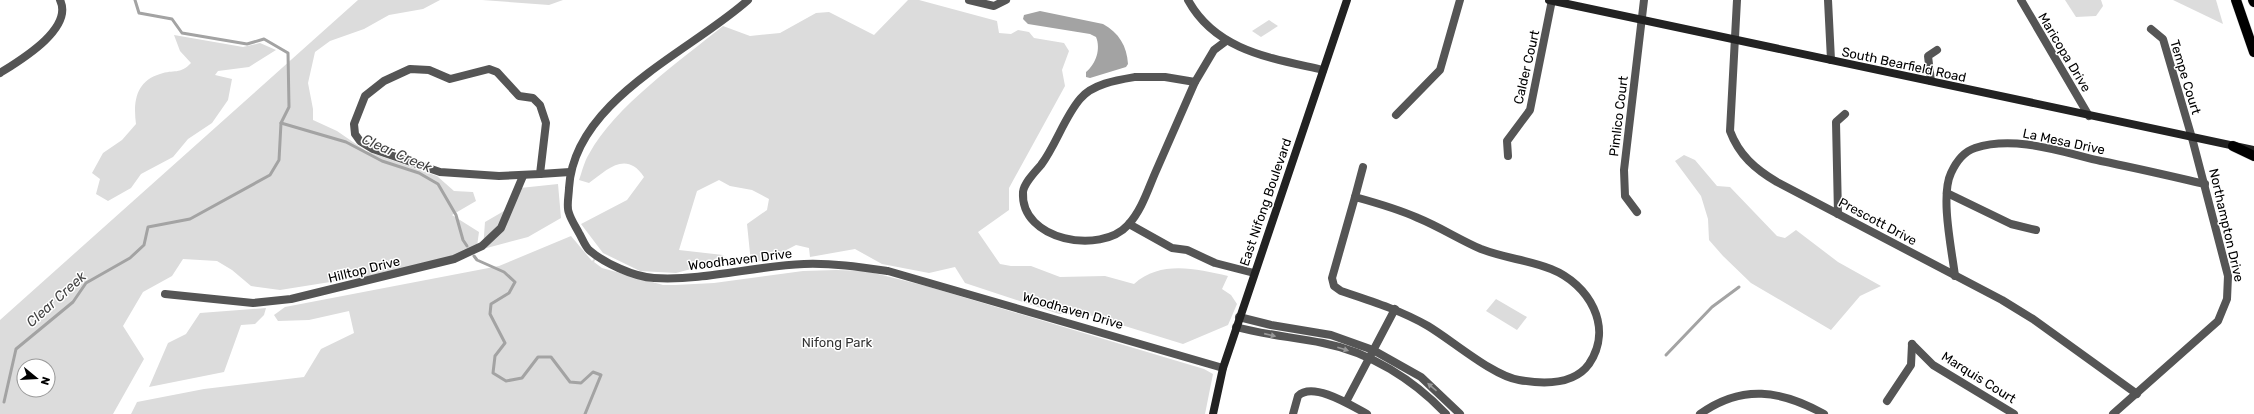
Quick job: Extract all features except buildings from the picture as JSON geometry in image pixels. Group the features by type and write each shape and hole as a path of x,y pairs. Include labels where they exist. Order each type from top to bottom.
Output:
{"main road":[{"path":"2236,0 2254,52"},
{"path":"2236,146 2254,146"},
{"path":"2236,146 2254,156"}],"street":[{"path":"0,73 24,58 46,39 61,19 62,4 60,0"},
{"name":"Woodhaven Drive","path":"748,0 728,18 642,78 612,102 593,125 570,172 568,212 588,249 613,266 651,278 689,279 804,264 848,265 888,271 1223,368"},
{"path":"969,0 996,6 1001,5 1006,0"},
{"path":"1188,0 1198,17 1212,31 1226,41 1266,56 1324,70"},
{"name":"East Nifong Boulevard","path":"1213,414 1223,368 1239,317 1347,0"},
{"path":"1396,115 1440,70 1460,0"},
{"name":"South Bearfield Road","path":"1551,0 2192,138 2254,150"},
{"name":"Calder Court","path":"1508,156 1507,142 1530,110 1551,0"},
{"name":"Pimlico Court","path":"1637,212 1625,196 1624,170 1644,0"},
{"name":"Prescott Drive","path":"1737,0 1730,131 1736,148 1749,163 1762,174 2002,300 2033,319 2136,394"},
{"path":"1828,0 1831,60"},
{"name":"Maricopa Drive","path":"2021,0 2089,116"},
{"name":"Tempe Court","path":"2151,29 2163,39 2192,138"},
{"path":"1195,82 1155,75 1141,75 1110,82 1088,92 1080,99 1047,157 1027,183 1023,192 1027,212 1032,222 1046,232 1082,241 1108,239 1120,233 1129,224 1148,191 1205,61 1214,50 1226,41"},
{"path":"1931,81 1928,56 1936,50"},
{"path":"540,174 547,120 545,110 533,98 519,96 497,72 489,69 450,78 429,70 410,69 396,74 372,89 361,105 354,124 355,134 360,141 373,149 440,172 523,176 570,172"},
{"path":"1838,214 1836,122 1845,114"},
{"name":"Northampton Drive","path":"2113,414 2218,321 2226,307 2229,292 2228,276 2192,138"},
{"name":"La Mesa Drive","path":"1955,276 1947,193 1948,176 1954,162 1962,154 1981,146 2007,143 2036,146 2205,184"},
{"path":"1355,197 1397,209 1491,253 1541,266 1560,274 1576,286 1591,302 1600,319 1602,333 1600,347 1592,363 1577,375 1562,380 1532,383 1516,380 1487,368 1459,346 1412,317 1395,309 1347,294 1334,286 1332,278 1363,167"},
{"name":"Hilltop Drive","path":"166,294 253,303 291,299 454,260 482,246 501,228 523,176"},
{"path":"1947,193 2011,224 2036,230"},
{"path":"1129,224 1172,248 1187,250 1215,263 1254,273"},
{"path":"1346,402 1395,309"},
{"path":"1239,317 1293,329 1328,344 1371,354 1421,377 1460,414"},
{"path":"1236,327 1292,339 1305,335"},
{"path":"1292,339 1293,329"},
{"name":"Marquis Court","path":"1888,401 1911,365 1912,344 1933,365 2014,414"},
{"path":"1371,354 1415,385 1446,414"},
{"path":"1293,414 1297,397 1302,392 1313,392 1346,402 1367,414"},
{"path":"1700,414 1710,405 1727,396 1752,392 1778,395 1796,400 1824,414"}],"green space":[{"path":"358,0 440,0 423,9 389,15 364,29 330,41 315,52 308,83 313,109 313,120 337,131 366,151 437,176 454,191 473,192 476,201 452,215 479,232 477,246 437,265 280,290 251,286 232,270 217,261 183,259 172,276 143,292 123,326 144,359 113,414 0,414 0,320"},
{"path":"482,0 563,0 549,5"},
{"path":"908,0 919,0 997,21 999,33 1011,34 1018,30 1029,32 1034,38 1064,43 1069,51 1062,70 1065,86 1009,188 1009,210 978,232 1000,264 1011,266 1031,266 1060,277 1105,276 1134,284 1144,276 1167,269 1191,269 1228,276 1222,289 1231,295 1237,304 1228,325 1183,344 1086,314 1059,314 965,283 955,267 929,273 882,264 855,249 810,257 809,248 796,245 771,258 751,263 747,224 767,210 769,199 752,190 730,186 719,180 697,191 679,250 723,255 725,260 676,273 640,271 603,253 581,224 627,200 644,177 637,169 630,165 623,164 610,168 589,183 579,180 587,157 600,136 631,102 650,85 723,26 750,36 780,33 816,13 829,12 874,35"},
{"path":"2065,0 2101,0 2103,6 2096,16 2076,17"},
{"path":"2173,0 2216,0 2223,24"},
{"path":"1269,20 1278,26 1261,37 1252,31"},
{"path":"174,35 243,47 260,43 276,50 249,67 218,71 215,75 232,79 228,100 212,123 188,139 173,157 141,174 131,188 108,201 96,194 100,179 92,173 103,153 122,140 136,124 136,100 141,87 152,77 183,69 191,63 180,51"},
{"path":"1684,155 1695,160 1717,186 1730,187 1777,236 1785,238 1796,230 1838,262 1881,286 1860,296 1831,330 1751,283 1709,240 1708,219 1701,196 1675,161"},
{"path":"558,184 561,218 528,237 483,249 485,222 511,207 520,188"},
{"name":"Nifong Park","path":"571,236 592,261 598,254 594,262 602,268 663,285 714,283 803,271 836,270 866,271 926,286 1204,369 1213,374 1205,414 131,414 137,402 204,389 304,377 321,349 354,333 349,311 309,320 278,321 274,315 285,307 499,266"},
{"path":"1496,299 1527,317 1517,330 1486,311"},
{"path":"266,308 264,315 255,324 241,325 224,372 149,387 168,343 186,334 200,313"}],"shaded area":[{"path":"1040,11 1103,24 1118,36 1126,51 1128,64 1126,67 1090,78 1086,77 1086,72 1090,69 1097,56 1098,46 1096,37 1090,34 1028,24 1023,19 1024,15"}],"waterway":[{"name":"Clear Creek","path":"135,0 139,13 172,19 182,33 247,44 264,39 288,53 289,107 281,123"},
{"name":"Clear Creek","path":"4,402 16,349 73,302 86,283 130,258 144,245 148,227 190,219 270,175 279,160 281,123"},
{"name":"Clear Creek","path":"281,123 346,142 382,161 419,173 438,184 456,215 463,240 467,246"},
{"name":"Clear Creek","path":"474,256 477,260 504,272 515,282 509,293 491,304 490,314 505,343 495,356 493,373 506,381 522,378 538,357 551,357 570,382 581,383 593,372 601,375 585,414"},
{"path":"1666,355 1712,307 1739,287"}]}
